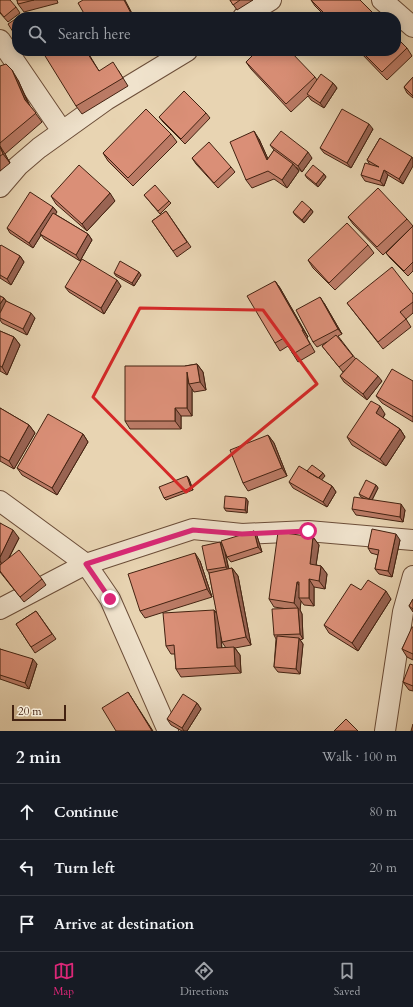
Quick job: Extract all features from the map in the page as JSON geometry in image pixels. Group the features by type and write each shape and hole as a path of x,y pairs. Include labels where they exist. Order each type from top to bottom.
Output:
{"street":[{"path":"251,12 271,0"},
{"path":"382,0 396,12"},
{"path":"401,17 413,27"},
{"path":"0,40 62,131"},
{"path":"0,187 18,166 62,131 106,100 179,56"},
{"path":"0,501 86,564 110,599 168,731"},
{"path":"0,610 86,564 193,530 242,534 308,531 413,540"},
{"path":"385,731 403,612 413,576"}],"highlighted area":[{"path":"140,308 263,310 317,384 186,492 93,397"}],"building":[{"path":"0,0 10,0 16,7 4,17 0,12"},
{"path":"17,0 34,0 18,4"},
{"path":"83,0 124,0 130,12 83,12 78,3"},
{"path":"230,0 240,0 233,5"},
{"path":"311,0 360,0 372,12 323,12"},
{"path":"12,21 12,30 8,24"},
{"path":"401,42 407,48 401,54"},
{"path":"45,56 89,56 99,71 113,62 123,78 76,106"},
{"path":"252,56 295,56 315,77 286,104 246,62"},
{"path":"366,56 399,56 382,72"},
{"path":"6,64 12,70 25,100 36,113 0,143 0,66"},
{"path":"321,74 333,83 320,103 307,94"},
{"path":"413,77 413,96 404,87"},
{"path":"184,91 206,113 181,139 159,117"},
{"path":"146,109 171,134 128,178 103,153"},
{"path":"342,109 369,124 347,163 320,148"},
{"path":"254,131 267,160 274,150 293,164 282,180 268,171 246,180 230,142"},
{"path":"281,131 308,152 298,166 270,145"},
{"path":"380,138 412,157 399,179 384,170 380,181 361,175 365,163 379,167 367,160"},
{"path":"209,142 231,167 214,183 192,158"},
{"path":"0,147 3,154 0,156"},
{"path":"79,165 110,193 82,224 51,196"},
{"path":"313,165 324,174 316,184 305,175"},
{"path":"155,185 169,201 158,211 144,195"},
{"path":"378,188 407,219 377,247 348,217"},
{"path":"30,192 53,207 29,243 7,228"},
{"path":"302,201 311,209 302,220 293,212"},
{"path":"166,211 187,242 173,251 152,221"},
{"path":"53,213 88,234 76,255 40,234"},
{"path":"347,223 368,245 329,283 308,260"},
{"path":"413,226 413,262 404,271 386,253"},
{"path":"1,245 20,256 7,279 0,275"},
{"path":"82,259 117,280 101,308 65,287"},
{"path":"120,261 139,272 132,283 114,273"},
{"path":"392,267 413,294 413,302 400,312 406,319 378,342 347,303"},
{"path":"275,281 310,344 293,354 284,338 275,343 247,296"},
{"path":"0,296 4,298 0,304"},
{"path":"320,297 338,329 313,342 296,310"},
{"path":"6,301 31,313 23,329 0,318 0,313"},
{"path":"0,331 14,337 2,367 0,366"},
{"path":"336,335 353,356 339,367 322,346"},
{"path":"356,358 378,376 363,394 340,376"},
{"path":"197,364 200,382 189,384 187,372 187,408 175,408 175,421 125,421 125,366 185,366"},
{"path":"392,369 413,381 413,417 376,396"},
{"path":"371,401 380,406 376,413 400,429 380,459 347,437"},
{"path":"0,408 29,425 9,461 0,456"},
{"path":"48,414 83,434 52,488 17,468"},
{"path":"268,435 282,468 243,483 230,450"},
{"path":"312,465 323,473 318,478 307,471"},
{"path":"299,466 332,486 323,502 289,482"},
{"path":"187,476 191,488 164,498 159,487"},
{"path":"366,480 376,485 369,499 359,494"},
{"path":"225,496 246,498 245,510 224,508"},
{"path":"354,497 401,504 400,517 352,509"},
{"path":"0,523 13,530 0,557"},
{"path":"372,529 396,534 388,571 375,569 379,550 368,548"},
{"path":"254,531 258,547 227,557 221,541"},
{"path":"278,532 313,537 310,564 321,566 319,581 309,579 309,598 299,598 299,582 297,582 294,603 269,599"},
{"path":"220,542 226,567 207,570 202,546"},
{"path":"19,550 42,579 20,597 0,571 0,565"},
{"path":"195,553 207,589 140,611 128,574"},
{"path":"232,568 246,637 222,642 209,573"},
{"path":"368,580 386,591 352,643 324,625 351,584 361,590"},
{"path":"413,599 413,609 409,606"},
{"path":"298,608 300,634 274,635 272,609"},
{"path":"214,610 217,648 234,647 235,666 176,669 174,645 166,646 163,613"},
{"path":"36,611 52,634 31,647 16,624"},
{"path":"413,627 413,654 402,649"},
{"path":"277,636 299,638 296,669 274,667"},
{"path":"0,649 33,659 25,683 0,675"},
{"path":"410,664 413,665 413,686 403,682"},
{"path":"128,692 152,731 116,731 102,708"},
{"path":"183,694 197,703 182,728 167,719"},
{"path":"346,719 358,731 334,731"}],"route":[{"path":"110,599 86,564 193,530 242,534 308,531"}]}
